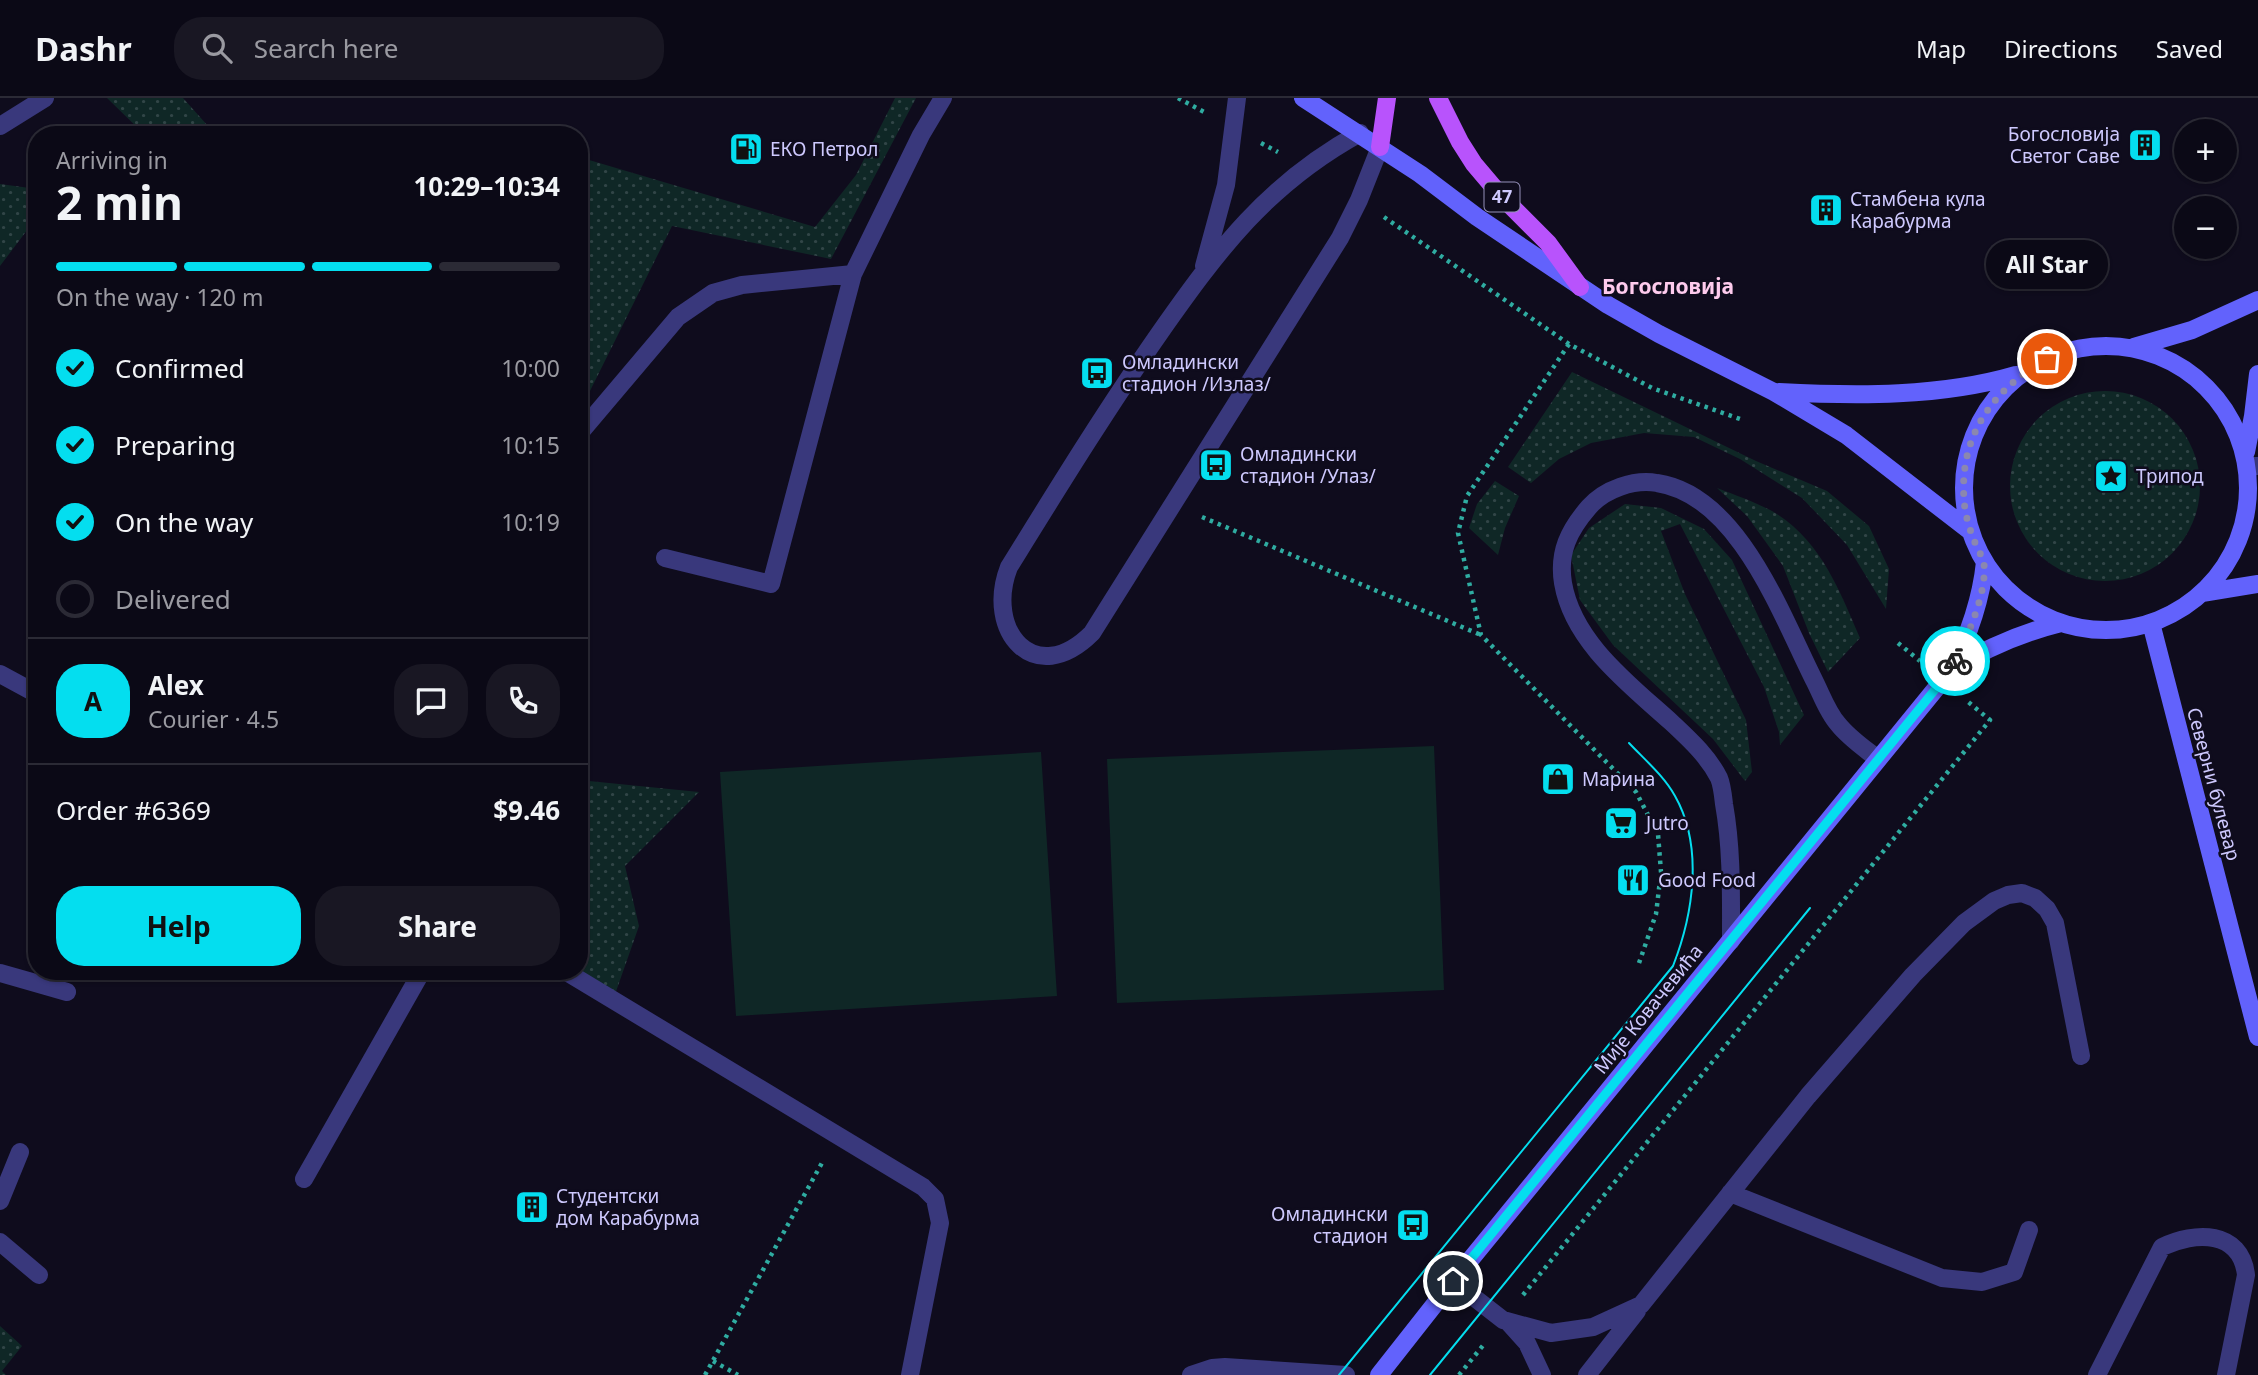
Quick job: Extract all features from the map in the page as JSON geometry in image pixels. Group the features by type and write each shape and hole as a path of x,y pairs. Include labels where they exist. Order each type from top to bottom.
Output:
{"main road":[{"path":"1303,98 1360,133 1634,321 1774,392 1846,435 1970,531"},
{"path":"1380,148 1387,98"},
{"name":"47","path":"1438,98 1474,164 1502,197 1548,243 1580,286"},
{"name":"Мије Ковачевића","path":"2132,348 2192,330 2258,300"},
{"name":"Мије Ковачевића","path":"2202,593 2178,610 2151,623 2121,629 2091,629 2061,622 2025,605 2010,593 1985,562 1970,531 1964,488 1971,443 1991,404 2022,373 2047,359 2075,349 2104,346 2132,348 2171,361 2205,385 2230,418 2250,462"},
{"path":"1774,392 1845,394 1946,388 1991,382 2022,373"},
{"name":"Мије Ковачевића","path":"2249,491 2258,374"},
{"path":"2249,491 2258,514"},
{"path":"2202,593 2227,564 2236,547 2243,528 2249,491"},
{"name":"Мије Ковачевића","path":"1379,1375 1951,670 1976,613 1985,562"},
{"path":"2202,593 2258,584"},
{"name":"Мије Ковачевића","path":"1951,670 1983,650 2015,636 2061,622"},
{"name":"Северни булевар","path":"2151,623 2258,1037"}],"lane":[{"path":"0,127 46,98"},
{"path":"664,558 771,584 853,274 921,135 943,98"},
{"path":"1201,275 1226,184 1237,98"},
{"path":"1360,133 1332,148 1306,167 1277,189 1255,211 1201,275 1108,406 1009,567 1005,578 1002,601 1008,631 1027,652 1039,656 1054,655 1082,642 1092,633 1340,238 1380,148"},
{"path":"588,423 678,317 713,293 742,285 853,274"},
{"path":"1731,941 1731,851 1720,780 1692,741 1623,678 1592,644 1579,627 1565,598 1562,554 1570,532 1592,504 1605,493 1618,488 1633,483 1653,482 1672,486 1690,495 1716,515 1739,540 1761,571 1836,723 1878,759"},
{"path":"0,674 28,689"},
{"path":"1587,1375 1808,1096 1913,975 1964,923 1994,901 2022,893 2035,898 2047,909 2055,923 2081,1056"},
{"path":"0,973 67,992"},
{"path":"304,1179 417,980"},
{"path":"580,980 923,1188 935,1199 940,1223 910,1375"},
{"path":"0,1201 20,1152"},
{"path":"1730,1193 1942,1278 1982,1282 2014,1272 2029,1230"},
{"path":"2097,1375 2162,1247 2180,1238 2207,1237 2232,1244 2244,1259 2246,1275 2226,1375"},
{"path":"0,1241 38,1275"},
{"path":"1453,1281 1506,1322 1527,1343 1542,1375"},
{"path":"1506,1322 1550,1333 1593,1327 1642,1305"},
{"path":"1191,1375 1212,1368 1346,1375"}],"path":[{"path":"1178,98 1306,167"},
{"path":"1359,200 1569,344 1652,388 1741,419"},
{"path":"1481,635 1458,533 1467,496 1569,344"},
{"path":"1172,505 1481,635 1636,792 1658,834 1661,872 1656,914 1639,963"},
{"path":"1459,1375 1506,1322 1990,720 1973,706"},
{"path":"705,1375 837,1135"},
{"path":"713,1361 738,1375"}],"green space":[{"path":"107,98 183,98 208,126 136,126"},
{"path":"895,98 916,98 831,259 672,226 588,395 588,160 815,227 856,175"},
{"path":"0,184 28,188 28,229 0,266"},
{"path":"1572,372 1756,461 1827,491 1869,526 1889,569 1886,609 1847,545 1802,498 1740,459 1694,437 1644,433 1591,443 1559,459 1531,483 1508,467"},
{"path":"2105,391 2141,399 2158,407 2172,419 2184,433 2192,450 2200,486 2192,522 2184,539 2172,553 2158,565 2141,573 2105,581 2069,573 2052,565 2038,553 2026,539 2018,522 2010,486 2018,450 2026,433 2038,419 2052,407 2069,399"},
{"path":"1495,481 1519,496 1505,528 1498,555 1469,528 1477,504"},
{"path":"1717,488 1772,511 1789,522 1826,567 1860,638 1828,672 1809,633 1783,566 1747,516"},
{"path":"1625,504 1661,508 1704,529 1732,560 1804,715 1780,745 1779,732 1764,687 1680,524 1661,531 1685,594 1746,720 1752,772 1745,781 1713,739 1613,645 1580,600 1571,555 1589,528"},
{"path":"1434,746 1444,990 1117,1003 1107,759"},
{"path":"1041,752 1057,996 736,1016 720,772"},
{"path":"588,781 699,792 625,866 639,926 613,1000 588,979"},
{"path":"0,1326 22,1346 2,1371 6,1375 0,1375"}],"tram line":[{"path":"1339,1375 1673,966 1690,903 1690,837 1684,816 1671,789 1629,743"},
{"path":"1430,1375 1810,908"}],"way so far":[{"path":"1955,661 1976,613 1985,562 1970,531 1965,510 1964,488 1971,443 1991,404 2006,387 2022,373 2047,359"}],"place":[{"name":"Богословија Светог Саве","path":"2145,145"},
{"name":"ЕКО Петрол","path":"746,149"},
{"name":"Стамбена кула Карабурма","path":"1826,210"},
{"name":"All Star","path":"2047,359"},
{"name":"Омладински стадион /Излаз/","path":"1097,373"},
{"name":"Омладински стадион /Улаз/","path":"1216,465"},
{"name":"Трипод","path":"2111,476"},
{"name":"Марина","path":"1558,779"},
{"name":"Jutro","path":"1621,823"},
{"name":"Good Food","path":"1633,880"},
{"name":"Студентски дом Карабурма","path":"532,1207"},
{"name":"Омладински стадион","path":"1413,1225"}],"district":[{"name":"Богословија","path":"1668,287"}],"route":[{"path":"1453,1281 1778,884 1951,670 1955,661"}]}
